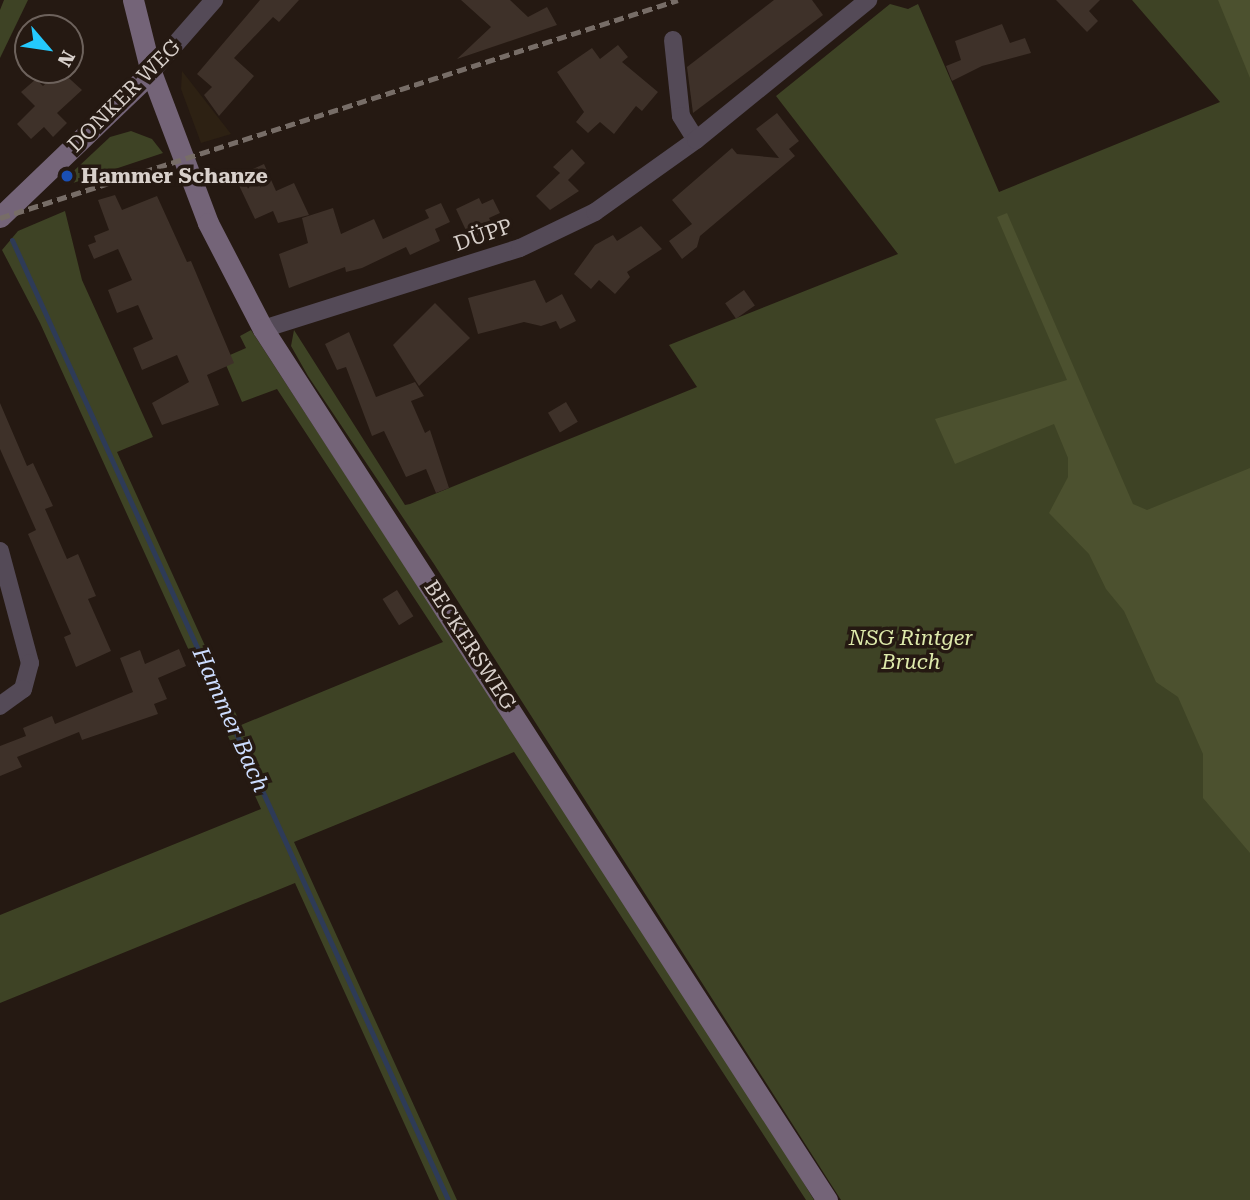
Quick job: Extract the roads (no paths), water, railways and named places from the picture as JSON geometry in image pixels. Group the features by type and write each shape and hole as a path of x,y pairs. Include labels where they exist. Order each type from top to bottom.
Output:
{"street":[{"name":"BECKERSWEG","path":"134,0 151,72 208,223 263,329 827,1200"},
{"name":"DONKER WEG","path":"0,218 151,72 214,0"},
{"name":"DÜPP","path":"263,329 520,248 596,212 696,140 868,0"},
{"path":"673,40 681,116 696,140"},
{"path":"0,551 30,663 23,689 0,706"}],"waterway":[{"name":"Hammer Bach","path":"12,240 448,1200"}],"railway":[{"path":"0,218 678,0"}],"place":[{"name":"Hammer Schanze","path":"67,176"}],"park label":[{"name":"NSG Rintger Bruch","path":"911,650"}]}
